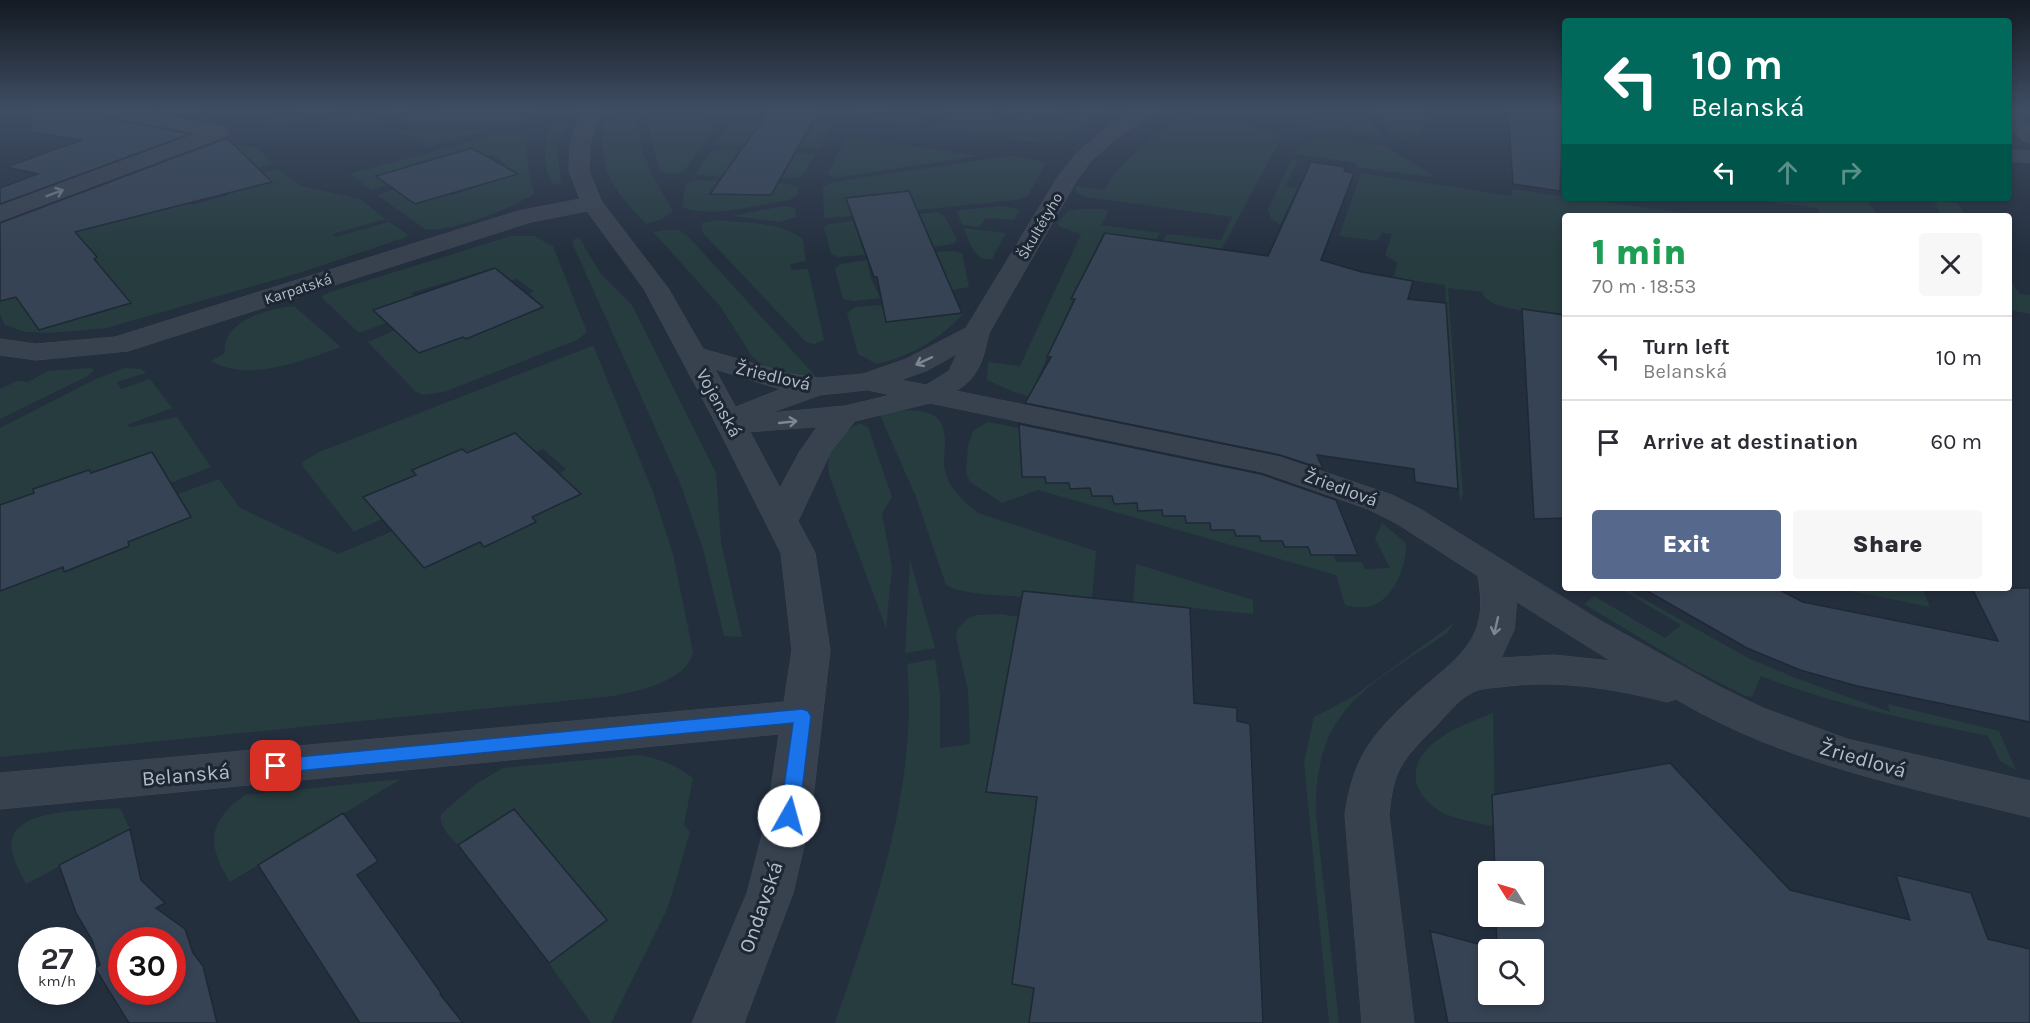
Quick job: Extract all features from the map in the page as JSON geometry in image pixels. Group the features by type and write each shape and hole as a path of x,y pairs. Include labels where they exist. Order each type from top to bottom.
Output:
{"street":[{"path":"0,214 150,158"},
{"name":"Vojenská","path":"579,158 579,171 592,203 656,288 730,422 798,553 811,650 802,716"},
{"name":"Škultétyho","path":"932,394 959,377 969,361 976,333 1044,220 1066,178 1083,158"},
{"name":"Karpatská","path":"0,347 36,352 118,345 526,216 592,203"},
{"path":"868,382 916,365 976,333"},
{"name":"Žriedlová","path":"692,354 787,382 819,387"},
{"name":"Žriedlová","path":"730,422 778,399 819,387 868,382 1231,456 1303,474 1380,502 1408,516 1587,630 1704,697 1749,719 1843,755 2030,799"},
{"name":"Žriedlová","path":"730,422 777,423 845,414 932,394"},
{"path":"781,521 814,451 830,428 845,414"},
{"path":"1460,681 1485,655 1495,631 1500,596 1494,569"},
{"name":"Žriedlová","path":"1388,1023 1367,814 1370,787 1378,764 1392,741 1460,681 1497,672 1593,672 1651,683 1704,697"},
{"name":"Belanská","path":"0,791 802,716"},
{"name":"Ondavská","path":"718,1023 770,893 789,816 802,716"}],"green space":[{"path":"190,158 268,158 274,163 140,203 150,213 189,203 192,205 229,195 228,193 255,174 278,169 302,186 360,199 385,219 333,234 336,237 389,222 407,234 407,237 299,273 106,328 51,333 25,332 5,325 0,314 0,301 16,297 39,330 131,303 94,259 97,257 66,222"},
{"path":"409,158 438,158 376,176 389,185 371,190 350,174"},
{"path":"496,158 527,158 530,179 535,193 498,212 449,227 425,229 377,195 395,189 453,195 517,173 503,165 506,164"},
{"path":"546,158 558,158 561,184 553,184"},
{"path":"604,158 645,158 652,175 673,211 660,220 646,224 616,189 605,166"},
{"path":"656,158 694,158 684,172 670,174 661,172"},
{"path":"706,158 735,158 721,177 694,175"},
{"path":"794,158 813,158 802,177 781,179"},
{"path":"836,158 967,158 835,178 827,174"},
{"path":"998,158 1020,158 1046,162 1028,196 1016,200 917,210 909,191 846,198 852,216 824,218 823,187 833,182"},
{"path":"1129,158 1270,158 1222,249 1163,241 1167,234 1221,240 1232,217 1086,197 1077,193 1075,186 1104,190"},
{"path":"1321,158 1404,158 1433,175 1428,177 1355,167 1357,163"},
{"path":"1292,159 1298,160 1285,186 1297,188 1280,225 1271,218 1268,209"},
{"path":"1361,173 1511,196 1512,189 1562,196 1562,201 1598,201 1684,213 1562,213 1562,315 1505,307 1486,299 1482,292 1448,288 1463,494 1460,502 1445,285 1394,278 1397,263 1385,255 1392,234 1382,233 1377,241 1339,236"},
{"path":"694,180 719,181 711,194 771,195 778,183 798,187 797,195 789,200 735,210 708,212 682,207 685,184"},
{"path":"1762,201 1869,201 1875,213 1819,213 1817,208"},
{"path":"1934,202 1957,203 1964,213 1940,213"},
{"path":"784,206 795,208 796,217 779,222 732,216"},
{"path":"1004,206 1020,210 1014,220 986,218 979,227 962,225 957,212 961,210"},
{"path":"1103,209 1108,212 1101,225 1160,233 1156,240 1103,233 1031,393 1035,398 987,380 988,362 1020,366 1081,234 1060,227 1057,223 1068,211"},
{"path":"938,212 945,217 957,240 953,244 933,247 920,214"},
{"path":"716,220 773,226 794,233 803,239 806,261 790,264 792,270 808,269 824,340 814,344 806,342 702,232 702,223"},
{"path":"853,221 865,255 838,257 831,254 824,227 829,224"},
{"path":"963,228 1006,233 992,259 986,259 981,258 973,250"},
{"path":"678,230 687,235 818,379 803,379 765,367 752,356 720,306 653,232"},
{"path":"511,236 534,236 553,246 587,332 577,340 444,392 422,395 415,391 368,342 395,330 467,339 544,307 529,294 534,291 517,279 510,281 494,268 411,293 414,296 374,310 386,323 359,333 322,296 330,292"},
{"path":"579,237 600,273 632,305 716,473 721,542 742,637 724,636 703,549 680,483 573,245 573,240"},
{"path":"936,252 962,253 969,287 952,290"},
{"path":"867,260 871,278 880,298 854,301 843,299 835,269 840,264"},
{"path":"2012,283 2020,294 2030,295 2030,314 2012,311"},
{"path":"882,305 886,322 965,312 945,331 925,345 877,364 858,354 847,313 855,307"},
{"path":"294,306 341,347 293,363 259,370 226,367 211,361 225,353 226,342 231,332 249,318"},
{"path":"592,346 653,492 673,554 693,652 689,662 672,677 648,688 613,696 0,757 0,591 63,567 65,572 129,547 128,542 190,517 178,494 219,479 240,508 338,554 393,531 424,568 480,542 484,547 536,522 532,517 581,494 559,474 566,469 543,449 536,452 515,433 467,453 413,470 416,475 364,497 384,518 354,532 304,468 302,462 319,452"},
{"path":"91,368 94,370 88,376 0,419 0,389 17,381 28,382 48,371"},
{"path":"125,368 141,369 146,373 117,382 121,389 150,379 172,408 127,425 130,427 177,417 211,467 170,483 152,452 91,473 33,489 34,493 0,505 0,428 96,379"},
{"path":"896,410 925,412 938,419 944,434 944,464 948,480 959,496 978,513 1096,551 1092,598 1023,591 1022,597 993,595 962,591 946,585 916,497 880,415"},
{"path":"988,422 1020,428 1022,477 1045,477 1069,483 1070,489 1090,488 1112,496 1114,504 1137,503 1162,510 1163,516 1185,516 1186,522 1210,523 1211,530 1234,530 1236,536 1259,536 1261,541 1282,541 1285,547 1308,547 1333,555 1337,562 1362,562 1365,569 1390,568 1375,539 1382,523 1406,543 1401,573 1390,592 1375,605 1360,607 1345,605 1336,575 1038,490 1002,503 970,482 966,473 968,445 973,431"},
{"path":"859,423 868,427 892,497 882,514 892,567 886,628 829,475 829,457 834,444 844,433"},
{"path":"910,560 935,648 905,653"},
{"path":"1136,564 1253,600 1253,614 1133,602"},
{"path":"1624,591 1630,591 1748,658 1798,679 1890,712 1888,704 1999,731 2016,770 2000,761 1988,736 1845,704 1761,676 1752,697 1746,696 1694,670 1584,604 1594,596 1665,638 1681,625"},
{"path":"1851,591 1923,591 1930,607"},
{"path":"1000,614 1019,617 986,791 1037,797 1012,984 1034,988 1029,1023 835,1023 878,891 900,801 909,710 907,664 935,659 940,693 940,748 970,744 968,690 956,638 957,629 968,618 977,615"},
{"path":"1454,623 1447,633 1370,686 1351,704 1335,725 1324,749 1318,779 1316,816 1339,1023 1329,1023 1304,762 1314,717 1354,696"},
{"path":"1493,713 1495,827 1458,818 1438,810 1424,797 1416,781 1416,768 1422,756 1431,746 1455,729"},
{"path":"639,755 668,763 693,778 684,825 690,832 668,907 611,1023 591,1023 549,963 607,919 514,809 458,845 443,828 441,814 476,784 503,768"},
{"path":"401,779 230,882 222,868 214,845 218,824 224,814 245,795"},
{"path":"120,808 130,829 26,884 11,845 18,829 28,821 43,816"}],"building":[{"path":"32,158 126,158 0,204 0,188 38,174 6,167"},
{"path":"174,158 247,158 272,182 75,232 97,257 94,259 131,303 39,330 16,297 0,301 0,223"},
{"path":"439,158 489,158 518,174 415,204 376,176"},
{"path":"735,158 792,158 771,195 710,194"},
{"path":"1511,158 1561,158 1560,191 1513,184"},
{"path":"1311,162 1345,167 1344,171 1354,173 1321,260 1362,272 1413,281 1408,299 1446,303 1458,489 1415,482 1414,469 1317,455 1323,469 1280,455 1025,403 1051,357 1047,357 1075,299 1071,299 1105,233 1268,256"},
{"path":"909,191 962,313 886,322 877,277 874,277 846,198"},
{"path":"495,268 543,307 466,339 463,337 419,353 373,310"},
{"path":"1522,309 1562,315 1562,518 1534,519"},
{"path":"1019,424 1261,474 1336,500 1358,555 1311,555 1308,547 1285,547 1282,541 1261,541 1259,536 1236,536 1234,530 1211,530 1210,523 1186,523 1185,516 1163,516 1162,510 1138,511 1137,503 1114,504 1112,496 1092,496 1090,488 1070,489 1069,483 1046,483 1045,477 1022,477"},
{"path":"515,433 581,494 532,517 536,522 484,547 480,542 424,568 363,497 416,475 412,470 462,449 467,453"},
{"path":"152,452 191,517 128,542 129,546 64,572 63,567 0,591 0,505 34,493 33,489 89,470 91,473"},
{"path":"2012,588 2030,588 2030,722 1857,686 1800,670 1747,648 1647,591 1782,591 1803,602 1998,641 1973,591 2012,591"},
{"path":"1023,591 1190,608 1194,703 1237,708 1237,721 1250,724 1263,1023 1029,1023 1034,988 1012,984 1037,797 986,792"},
{"path":"1670,763 1790,890 1910,920 1896,875 1971,893 1988,939 2030,949 2030,1023 1448,1023 1430,931 1478,944 1478,1005 1544,1005 1544,939 1497,939 1496,927 1544,927 1544,861 1495,861 1492,795"},
{"path":"514,809 607,920 549,963 458,845"},
{"path":"343,813 378,861 357,875 440,994 463,1023 360,1023 258,865"},
{"path":"130,829 141,880 165,903 156,908 182,927 108,927 108,989 96,970 100,965 96,952 96,927 84,927 76,913 59,865"},
{"path":"186,932 193,953 203,966 217,1023 129,1023 118,1005 186,1005"}],"route":[{"path":"276,766 802,716 789,816"}]}
